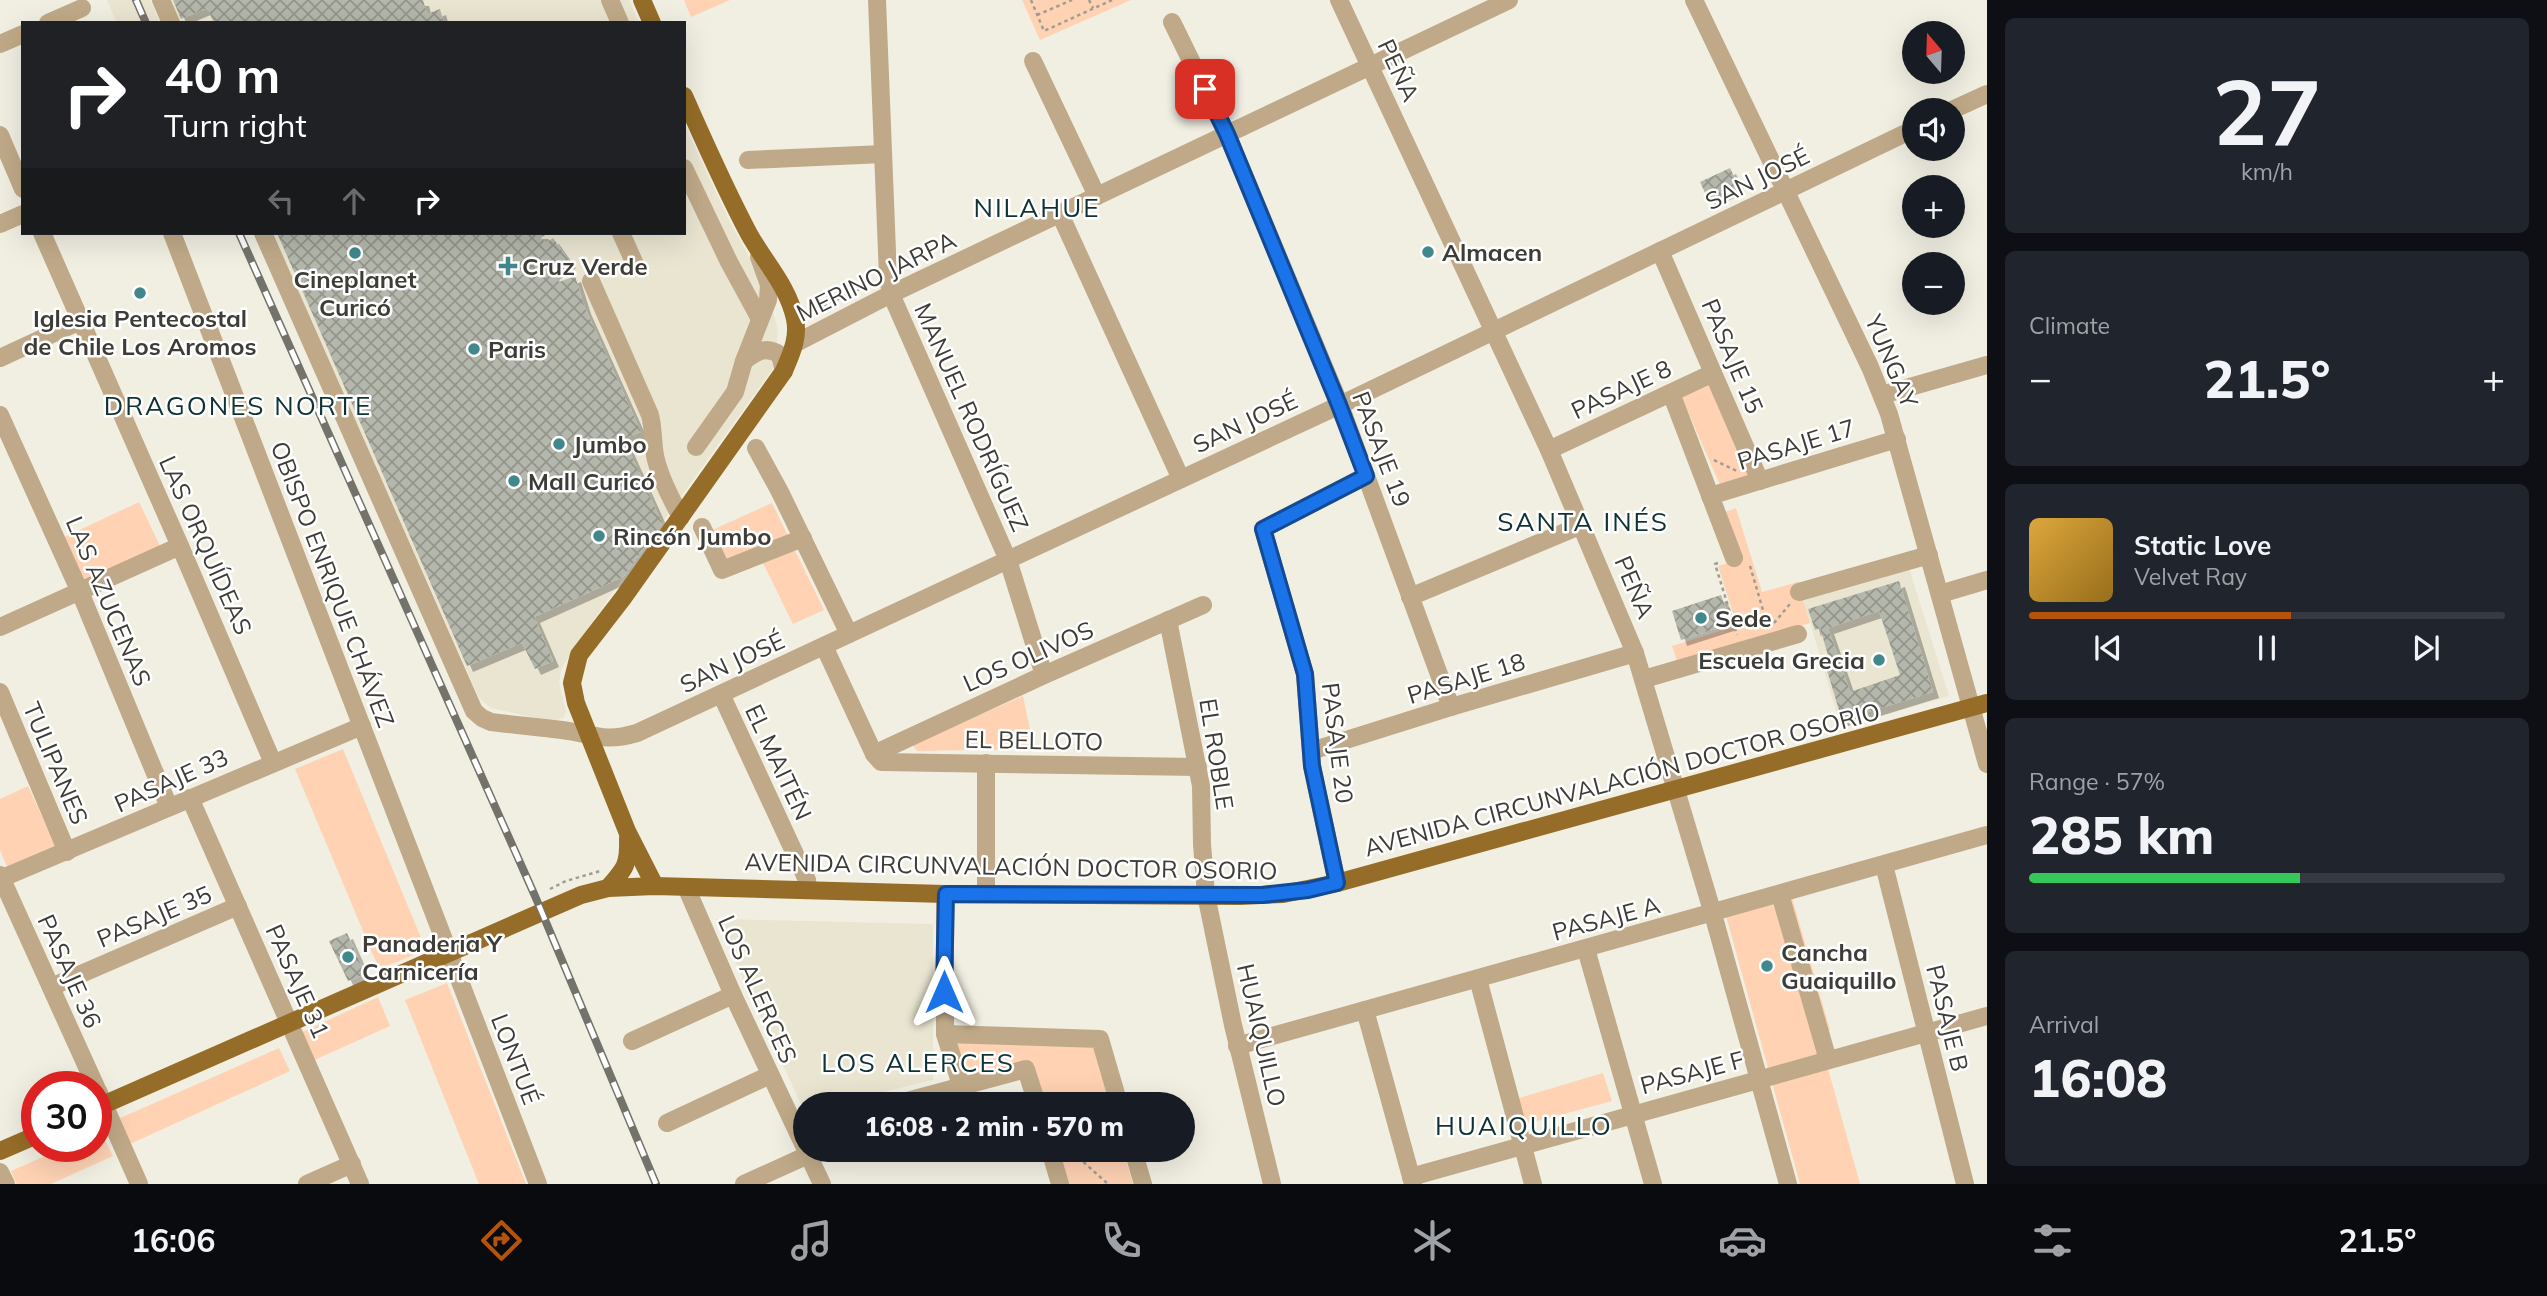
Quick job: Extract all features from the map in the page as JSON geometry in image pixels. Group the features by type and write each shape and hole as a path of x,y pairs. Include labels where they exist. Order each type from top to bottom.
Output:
{"main road":[{"path":"642,0 651,21"},
{"path":"655,886 627,831 573,690 575,664 585,646 681,517 784,371 796,343 795,317 779,279 751,237 686,100"},
{"name":"AVENIDA CIRCUNVALACIÓN DOCTOR OSORIO","path":"112,1102 289,1021 570,900 608,888 655,886 946,894 1283,894 1337,883 1979,705"},
{"path":"608,888 626,867 629,857 627,831"},
{"path":"0,1151 21,1142"}],"street":[{"path":"161,0 170,21"},
{"path":"610,0 619,21"},
{"name":"MANUEL RODRÍGUEZ","path":"877,0 890,285 1008,560 1044,675"},
{"name":"PEÑA","path":"1339,0 1549,450 1635,653 1713,914 1787,1184"},
{"name":"MERINO JARPA","path":"796,343 890,285 1060,214 1509,0"},
{"name":"YUNGAY","path":"1694,0 1882,395 1940,594 1979,705 1987,764"},
{"path":"53,21 82,10"},
{"name":"PASAJE 19","path":"1172,22 1227,134 1339,405 1451,707"},
{"path":"0,44 21,35"},
{"path":"1033,61 1097,195"},
{"path":"1965,104 1987,93"},
{"path":"0,135 21,184"},
{"name":"SAN JOSÉ","path":"264,235 474,711 491,722 617,739 637,733 1339,405 1902,135"},
{"path":"748,160 883,154"},
{"path":"686,172 760,319"},
{"path":"1060,214 1181,479"},
{"path":"0,224 21,215"},
{"name":"LAS ORQUÍDEAS","path":"43,235 273,762"},
{"name":"OBISPO ENRIQUE CHÁVEZ","path":"173,235 447,953"},
{"path":"622,235 634,262"},
{"path":"696,447 735,392 770,291 751,237"},
{"name":"PASAJE 15","path":"1660,251 1760,481"},
{"path":"591,281 650,415 657,463 681,517"},
{"path":"0,358 80,321"},
{"path":"744,361 761,350 774,351 780,355 784,371"},
{"path":"1882,395 1987,365"},
{"name":"PASAJE 8","path":"1549,450 1713,373"},
{"path":"1671,393 1734,558"},
{"name":"LAS AZUCENAS","path":"0,415 80,592 169,807"},
{"name":"PASAJE 17","path":"1710,496 1897,439"},
{"path":"756,447 849,634"},
{"name":"PASAJE 20","path":"1337,883 1312,766 1305,674 1263,529 1366,476"},
{"path":"1410,597 1582,525"},
{"path":"702,527 722,570 803,538"},
{"path":"0,627 180,546"},
{"path":"1799,592 1929,555"},
{"path":"1940,594 1987,580"},
{"name":"LOS OLIVOS","path":"874,754 1203,605"},
{"name":"EL ROBLE","path":"1168,620 1198,767 1203,807 1202,844 1206,895"},
{"path":"1644,679 1798,634"},
{"path":"824,646 874,754"},
{"name":"PASAJE 18","path":"1311,751 1635,653"},
{"name":"TULIPANES","path":"0,692 67,852"},
{"name":"EL MAITÉN","path":"721,694 807,880 808,889"},
{"name":"PASAJE 33","path":"1,877 67,852 362,726"},
{"name":"EL BELLOTO","path":"874,754 881,762 1198,767"},
{"path":"986,764 986,893"},
{"name":"PASAJE 31","path":"190,798 360,1184"},
{"name":"PASAJE A","path":"1237,1046 1987,835"},
{"name":"PASAJE B","path":"1884,864 1965,1184"},
{"name":"PASAJE 36","path":"1,877 89,1071"},
{"name":"LOS ALERCES","path":"686,887 733,995 793,1121"},
{"path":"946,894 945,1034 961,1085"},
{"path":"1780,894 1828,1060"},
{"name":"HUAIQUILLO","path":"1206,895 1237,1046 1272,1184"},
{"name":"PASAJE 35","path":"51,987 238,906"},
{"path":"1586,949 1653,1184"},
{"name":"LONTUÉ","path":"447,953 538,1184"},
{"path":"1478,979 1533,1184"},
{"path":"632,1041 733,995"},
{"path":"1365,1010 1412,1180"},
{"name":"PASAJE F","path":"1412,1180 1633,1114 1987,1016"},
{"path":"945,1034 1100,1040 1115,1092"},
{"path":"937,1092 1026,1069 1033,1092"},
{"path":"667,1123 770,1075"},
{"name":"PASAJE 36","path":"112,1131 139,1184"},
{"path":"744,1184 793,1151"},
{"name":"LOS ALERCES","path":"812,1162 821,1184"},
{"path":"1053,1162 1059,1184"},
{"path":"1137,1162 1143,1184"},
{"path":"307,1184 352,1164"},
{"path":"0,1172 6,1184"}],"path":[{"path":"1031,0 1044,31 1112,0"},
{"path":"1037,15 1072,0"},
{"path":"1088,0 1093,8"},
{"path":"795,317 890,285"},
{"path":"1692,450 1760,481"},
{"path":"1742,651 1715,564 1746,554 1769,630 1799,592"},
{"path":"1083,1162 1108,1184"}],"shaded area":[{"path":"107,0 150,0 159,21 116,21"},
{"path":"169,0 629,0 638,21 178,21"},
{"path":"684,0 730,0 691,17"},
{"path":"1022,0 1131,0 1040,40"},
{"name":"Mall Curicó","path":"686,128 731,224 765,285 778,329 775,366 568,658 561,670 559,683 566,710 564,717 556,721 544,720 491,708 479,698 273,235 686,235"},
{"path":"1710,384 1749,475 1721,487 1681,396"},
{"path":"139,502 160,546 75,586 54,542"},
{"path":"772,503 824,610 793,624 760,557 728,569 710,531"},
{"path":"1736,508 1762,592 1798,582 1810,623 1678,664 1672,646 1737,626 1718,566 1738,560 1723,513"},
{"name":"Escuela Grecia","path":"1909,568 1949,696 1841,728 1803,598"},
{"path":"1023,696 1034,749 917,751 912,744"},
{"path":"343,749 426,950 379,969 295,769"},
{"path":"28,786 56,847 8,869 0,850 0,799"},
{"path":"1791,894 1830,1030 1819,1036 1860,1184 1800,1184 1726,916"},
{"path":"716,919 933,924 933,1080 883,1092 795,1092"},
{"path":"447,983 526,1184 479,1184 405,1000"},
{"path":"378,997 390,1026 310,1062 296,1035"},
{"path":"955,1041 1094,1044 1108,1092 1042,1092 1034,1064 969,1075"},
{"path":"279,1048 290,1071 130,1144 118,1119"},
{"path":"1603,1073 1612,1101 1512,1128 1506,1102"},
{"path":"32,1162 100,1162 51,1184 17,1184 11,1171"},
{"path":"1063,1162 1127,1162 1133,1184 1069,1184"}],"building":[{"path":"173,0 423,0 427,14 440,9 443,21 213,21 207,8 181,19"},
{"path":"1730,168 1739,187 1709,201 1700,182"},
{"name":"Mall Curicó","path":"278,235 545,235 541,238 546,243 553,238 570,262 553,274 559,282 575,276 585,308 641,432 624,439 662,523 623,577 534,617 553,661 535,669 522,643 467,666"},
{"path":"1899,581 1933,692 1842,720 1823,657 1828,655 1820,628 1815,630 1808,609","holes":["1879,611 1900,675 1850,692 1828,628"]},
{"name":"Sede","path":"1721,595 1731,624 1681,640 1672,611"},
{"name":"Panaderia Y Carnicería","path":"347,933 365,974 348,981 329,941"}],"railway":[{"path":"136,0 145,21"},
{"path":"240,235 535,896 656,1184"}],"place":[{"name":"Almacen","path":"1428,252"},
{"name":"Cineplanet Curicó","path":"355,253"},
{"name":"Cruz Verde","path":"508,266"},
{"name":"Iglesia Pentecostal de Chile Los Aromos","path":"140,293"},
{"name":"Paris","path":"474,349"},
{"name":"Jumbo","path":"559,444"},
{"name":"Mall Curicó","path":"514,481"},
{"name":"Rincón Jumbo","path":"599,536"},
{"name":"Sede","path":"1701,618"},
{"name":"Escuela Grecia","path":"1879,660"},
{"name":"Panaderia Y Carnicería","path":"348,957"},
{"name":"Cancha Guaiquillo","path":"1767,966"}],"district":[{"name":"NILAHUE","path":"1037,207"},
{"name":"DRAGONES NORTE","path":"238,405"},
{"name":"SANTA INÉS","path":"1583,521"},
{"name":"LOS ALERCES","path":"918,1062"},
{"name":"HUAIQUILLO","path":"1524,1125"}],"route":[{"path":"944,992 946,894 1241,896 1283,894 1337,883 1312,766 1302,658 1263,529 1366,476 1227,134 1205,89"}]}
